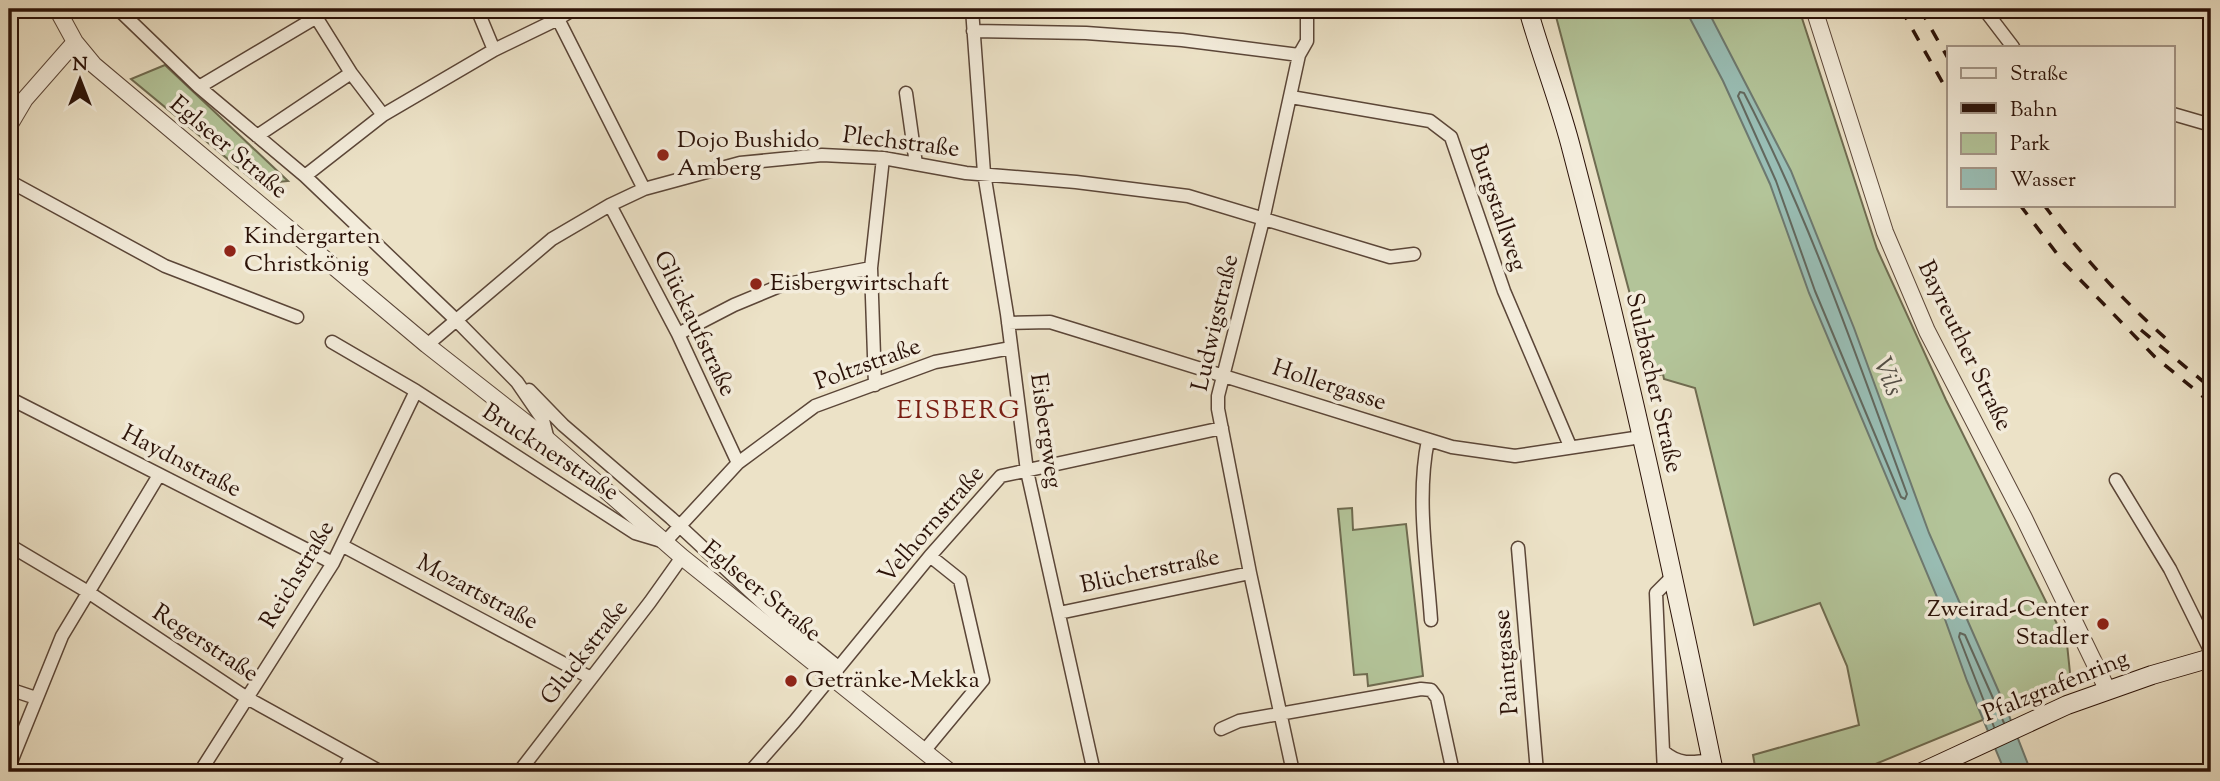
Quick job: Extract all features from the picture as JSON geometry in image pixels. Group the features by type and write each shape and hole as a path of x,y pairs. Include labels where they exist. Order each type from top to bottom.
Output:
{"main road":[{"name":"Sulzbacher Straße","path":"1528,9 1572,148 1642,437 1713,766"},
{"name":"Pfalzgrafenring","path":"1922,772 2044,715 2107,690 2211,658"}],"street":[{"name":"Eglseer Straße","path":"57,9 75,41 94,65 428,345 548,440 682,557 834,672 950,772"},
{"name":"Eglseer Straße","path":"118,9 199,87 305,176 456,319 517,382 543,420 548,440"},
{"path":"477,9 494,50"},
{"path":"305,176 383,115 494,50 575,9"},
{"name":"Eisbergweg","path":"972,9 984,173 1012,348 1027,471 1094,772"},
{"name":"Ludwigstraße","path":"1293,772 1250,573 1218,396 1262,220 1299,55 1307,41 1307,9"},
{"name":"Bayreuther Straße","path":"1814,9 1885,232 1927,331 2024,518 2107,690"},
{"path":"1984,9 2012,46"},
{"name":"Eglseer Straße","path":"199,87 313,13"},
{"path":"313,13 351,73 383,115"},
{"path":"558,19 644,189"},
{"path":"973,31 1086,33 1182,40 1299,55"},
{"path":"9,126 13,107 75,41"},
{"name":"Eglseer Straße","path":"257,136 351,73"},
{"path":"906,93 916,164"},
{"name":"Burgstallweg","path":"1291,97 1430,121 1451,137 1504,291 1570,446"},
{"path":"2174,114 2211,125"},
{"name":"Plechstraße","path":"428,345 552,239 610,205 644,189 740,163 822,155 883,158 984,173 1188,196 1390,257 1414,254"},
{"path":"875,385 871,268 883,158"},
{"path":"9,181 165,266 297,317"},
{"name":"Glückaufstraße","path":"610,205 678,334 738,463"},
{"path":"678,334 734,304 782,285 871,268"},
{"name":"Hollergasse","path":"1008,323 1050,322 1452,447 1515,456 1642,437"},
{"name":"Brucknerstraße","path":"332,342 416,391 635,533 665,542"},
{"name":"Poltzstraße","path":"665,542 738,463 815,406 935,362 1012,348"},
{"name":"Eglseer Straße","path":"517,382 531,391 563,425 679,526 834,672"},
{"name":"Reichstraße","path":"200,772 343,546 416,391"},
{"name":"Haydnstraße","path":"9,398 333,563"},
{"name":"Velhornstraße","path":"750,772 930,556 1001,476 1222,428"},
{"path":"1428,440 1423,463 1423,502 1431,620"},
{"path":"9,767 62,635 159,475"},
{"path":"2116,480 2170,569 2211,652"},
{"name":"Regerstraße","path":"9,545 88,592 247,698 381,772"},
{"name":"Mozartstraße","path":"343,546 591,678"},
{"name":"Paintgasse","path":"1518,548 1537,772"},
{"path":"925,750 982,680 960,580 930,556"},
{"name":"Gluckstraße","path":"519,772 682,557"},
{"name":"Blücherstraße","path":"1059,613 1250,573"},
{"path":"1664,772 1656,593 1672,578"},
{"path":"9,689 36,698"},
{"path":"1221,729 1239,722 1281,714 1421,689 1431,690 1437,698 1453,772"},
{"path":"1663,751 1673,761 1713,766"},
{"path":"343,772 351,757"}],"green space":[{"path":"1554,9 1799,9 1877,249 1946,400 2067,644 2070,673 2058,689 1856,772 1756,772 1753,755 1859,725 1847,666 1820,603 1754,625 1695,388 1664,379 1663,374 1652,377"},
{"path":"165,65 288,181 258,184 131,79"},
{"path":"1352,508 1353,530 1406,524 1423,676 1368,686 1367,674 1354,675 1338,509"}],"water":[{"path":"1685,9 1707,9 1791,171 1854,328 1929,533 2006,708 2031,772 2005,772 1967,681 1937,597 1809,293 1770,184 1723,81"}],"railway":[{"path":"1901,9 1947,90"},
{"path":"1920,9 1947,56"},
{"path":"2021,206 2064,263 2155,357 2211,403"},
{"path":"2045,206 2104,277 2171,343"},
{"path":"2141,330 2211,388"}],"place":[{"name":"Dojo Bushido Amberg","path":"663,155"},
{"name":"Kindergarten Christkönig","path":"230,251"},
{"name":"Eisbergwirtschaft","path":"756,284"},
{"name":"Zweirad-Center Stadler","path":"2103,624"},
{"name":"Getränke-Mekka","path":"791,681"}],"district":[{"name":"EISBERG","path":"959,411"}],"water label":[{"name":"Vils","path":"1887,377"}]}
